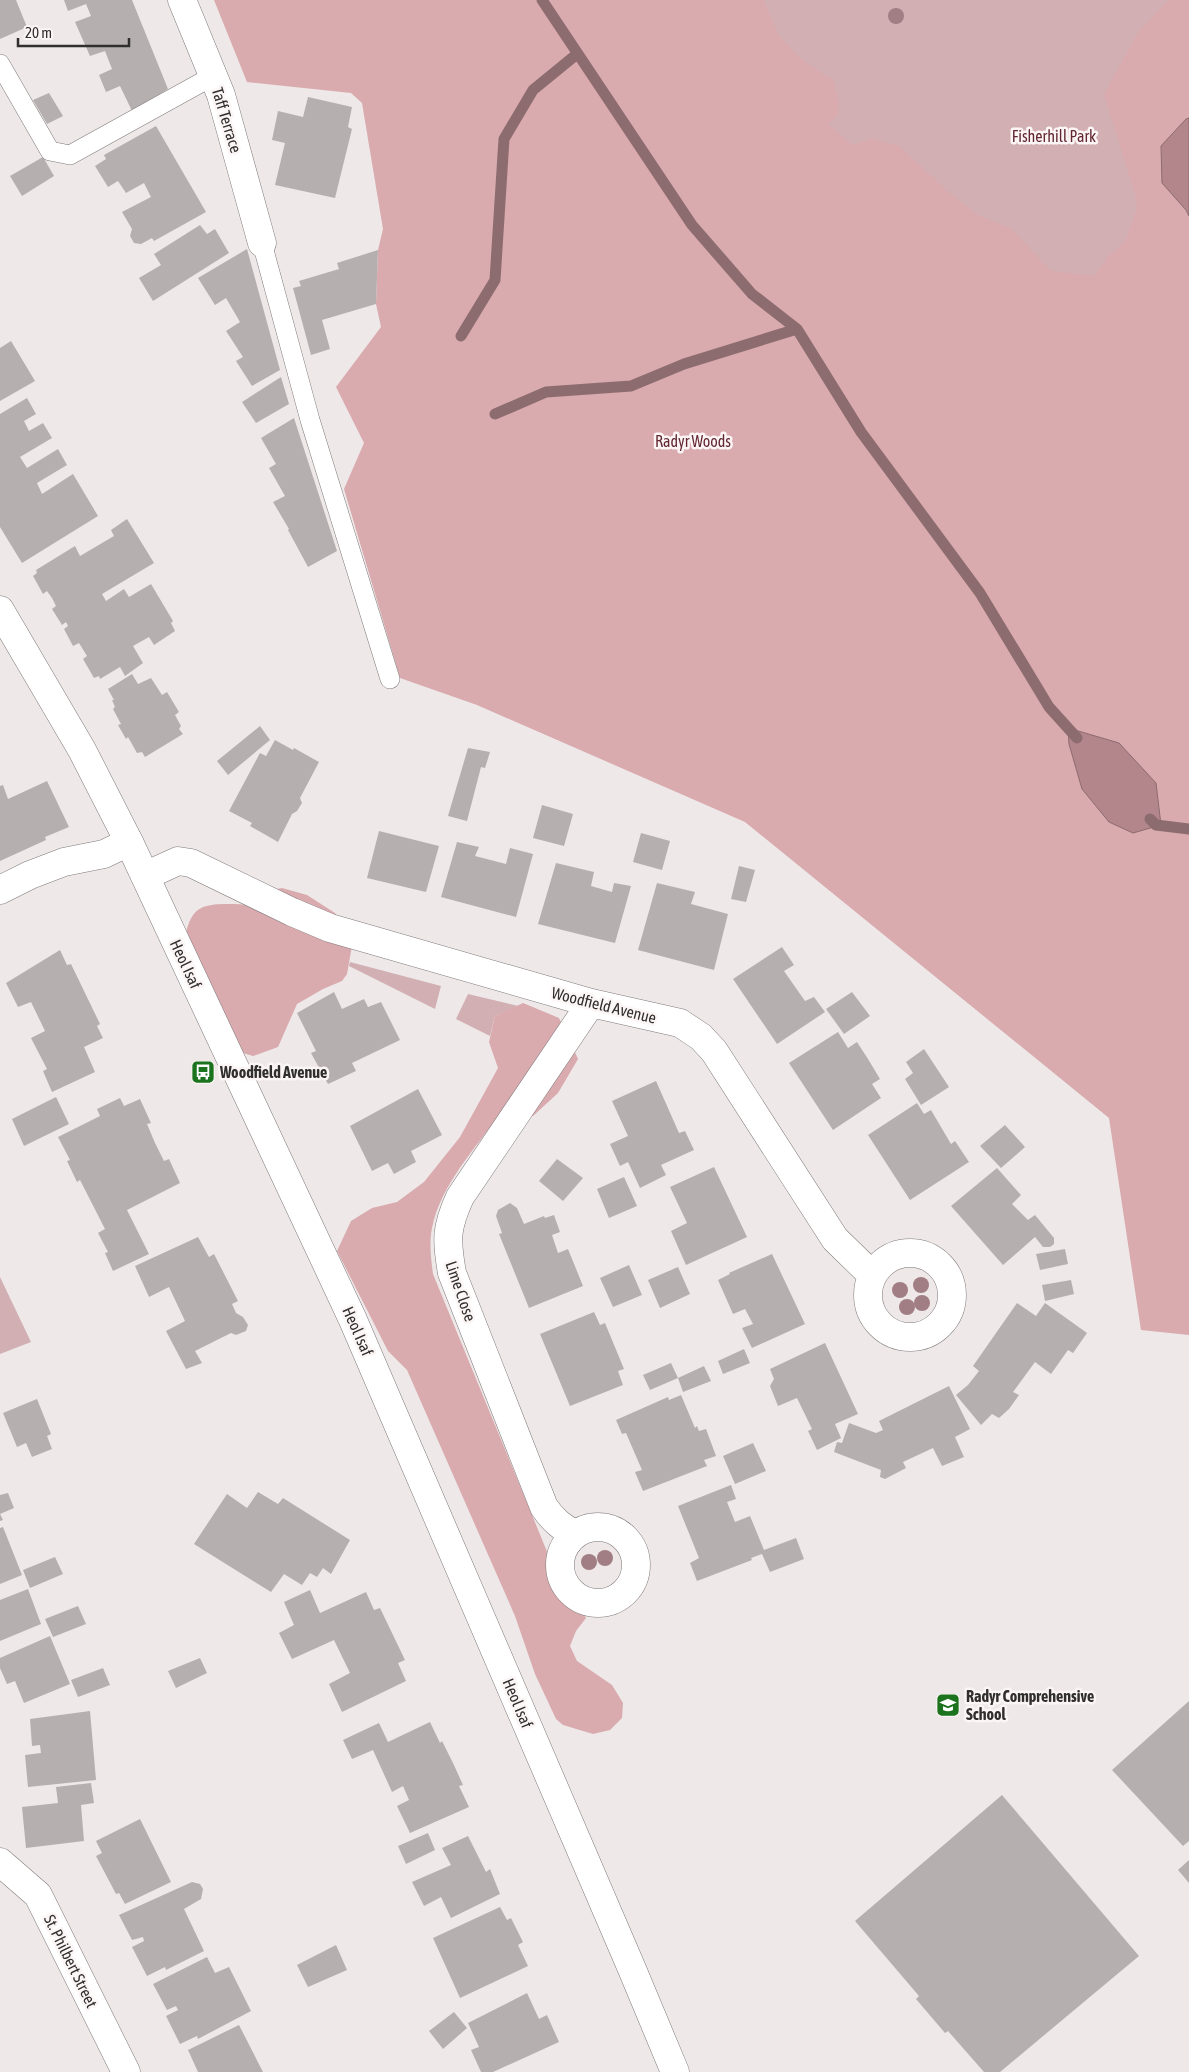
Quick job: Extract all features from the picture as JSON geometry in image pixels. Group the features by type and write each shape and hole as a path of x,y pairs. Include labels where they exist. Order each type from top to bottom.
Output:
{"street":[{"name":"Taff Terrace","path":"182,0 221,95 262,243"},
{"name":"Heol Isaf","path":"0,610 82,750 129,842 353,1320 632,1969 674,2072"},
{"path":"0,890 30,875 64,862 104,854 129,842"},
{"name":"Woodfield Avenue","path":"145,876 178,861 191,863 292,912 330,928 592,1003 680,1023 701,1037 714,1051 835,1238 872,1276"},
{"name":"Lime Close","path":"575,1534 553,1520 544,1507 452,1273 446,1244 450,1220 460,1197 592,1003"},
{"name":"St. Philbert Street","path":"0,1862 38,1895 126,2072"}],"lane":[{"path":"0,64 50,151 70,155 213,76"},
{"path":"262,243 310,420 390,680"}],"green space":[{"name":"Radyr Woods","path":"214,0 764,0 779,36 802,60 833,80 839,103 838,115 828,124 853,145 871,139 899,146 953,196 978,215 1011,229 1051,271 1094,276 1109,255 1120,247 1127,237 1137,208 1135,194 1104,94 1139,31 1169,0 1189,0 1189,118 1186,119 1186,210 1189,216 1189,1335 1141,1330 1109,1118 745,822 477,705 400,678 344,489 364,443 336,387 381,327 376,304 378,250 383,229 362,103 351,93 247,82"},
{"name":"Fisherhill Park","path":"683,0 1189,0 1189,425 844,139"},
{"path":"282,888 307,895 335,913 352,946 347,974 342,981 323,989 297,1004 278,1047 253,1056 243,1053 180,967 183,946 191,919 196,911 216,904 254,905 266,891"},
{"path":"350,962 441,986 435,1009 349,966"},
{"path":"468,994 518,1006 495,1016 490,1036 456,1019"},
{"path":"523,1003 559,1018 578,1059 558,1093 533,1116 501,1112 451,1181 443,1196 432,1228 431,1257 433,1274 548,1554 549,1575 566,1589 584,1611 586,1618 576,1631 570,1646 577,1661 612,1685 623,1703 622,1718 610,1730 593,1734 563,1725 556,1719 535,1674 515,1616 407,1370 388,1351 337,1251 351,1221 372,1208 397,1202 424,1182 460,1137 498,1068 489,1042 495,1016"},
{"path":"0,1277 31,1342 0,1354"}],"shaded area":[{"path":"1189,118 1189,216 1162,183 1161,146"},
{"path":"1068,728 1119,743 1156,783 1161,825 1133,833 1109,822 1082,789 1069,744"}],"building":[{"path":"0,0 16,0 27,27 0,39"},
{"path":"64,0 132,0 168,89 132,111 120,86 106,92 99,75 112,69 105,51 90,56 75,22 91,16 86,4 68,11"},
{"path":"49,93 63,116 47,124 33,100"},
{"path":"308,97 352,107 348,127 352,129 335,198 275,185 285,143 272,140 278,111 303,117"},
{"path":"156,126 206,212 154,241 152,238 141,244 134,243 130,236 132,229 122,212 151,197 144,183 126,193 118,181 108,187 95,166 106,159 104,155"},
{"path":"43,157 54,176 22,196 10,176"},
{"path":"200,225 207,234 215,229 229,253 153,301 139,278 161,265 154,254"},
{"path":"247,249 280,370 252,386 236,361 243,357 226,331 240,322 226,298 215,305 198,278"},
{"path":"378,250 376,304 322,320 330,349 311,355 293,288 301,286 299,281 339,269 337,263"},
{"path":"11,341 35,381 0,401 0,348"},
{"path":"281,377 289,404 256,423 242,402"},
{"path":"27,398 36,414 24,421 29,431 43,423 52,438 20,457 27,468 58,449 67,465 37,483 42,494 73,474 98,516 22,563 0,527 0,414"},
{"path":"294,418 337,551 308,567 273,502 285,496 269,468 276,464 261,438"},
{"path":"127,519 154,563 102,594 106,601 124,589 129,597 151,584 173,621 171,623 175,631 154,645 149,637 133,646 143,663 125,676 120,667 100,679 99,676 94,678 83,659 87,656 79,643 73,646 64,629 68,626 66,622 62,625 52,609 56,606 52,598 47,591 43,594 33,576 37,573 36,570 75,546 80,556 114,536 111,530"},
{"path":"132,674 138,684 151,678 162,695 167,692 179,712 175,715 181,726 179,729 183,734 145,757 142,752 137,753 128,737 126,739 118,725 121,724 113,709 115,707 112,700 114,700 108,689"},
{"path":"260,726 270,740 228,775 217,761"},
{"path":"275,740 319,762 300,798 302,803 297,811 292,814 278,842 250,826 252,823 229,811 260,753 266,756"},
{"path":"468,748 490,752 485,768 481,767 467,821 448,816"},
{"path":"47,781 69,827 45,837 46,840 0,861 0,786 3,785 8,799"},
{"path":"542,805 573,814 564,846 533,838"},
{"path":"379,831 439,846 426,892 367,878"},
{"path":"641,833 670,841 662,870 633,862"},
{"path":"457,842 479,847 475,856 506,864 510,848 533,854 516,917 441,897"},
{"path":"556,863 594,872 591,886 612,892 614,883 631,886 615,943 538,924"},
{"path":"739,866 755,870 746,902 731,899"},
{"path":"657,883 695,892 691,904 728,914 714,970 638,950"},
{"path":"782,947 794,965 784,971 805,1001 814,997 825,1012 777,1044 733,979"},
{"path":"60,950 67,965 71,964 100,1024 97,1026 103,1038 84,1047 95,1072 52,1092 43,1071 47,1069 31,1038 45,1031 31,1002 18,1007 6,983"},
{"path":"334,992 342,1009 364,999 368,1007 381,1002 400,1040 352,1063 356,1071 328,1084 311,1053 316,1051 297,1013"},
{"path":"852,992 870,1016 844,1034 826,1009"},
{"path":"838,1032 848,1048 857,1042 880,1079 872,1084 881,1098 833,1130 789,1063"},
{"path":"924,1049 949,1087 921,1105 905,1079 913,1073 906,1062"},
{"path":"656,1081 679,1133 685,1131 694,1150 661,1165 666,1175 640,1188 628,1162 620,1166 610,1144 628,1136 612,1101"},
{"path":"418,1089 442,1135 411,1151 416,1162 394,1174 388,1163 372,1171 350,1126"},
{"path":"56,1097 69,1124 24,1146 12,1119"},
{"path":"120,1098 124,1106 140,1099 151,1123 147,1124 155,1143 164,1161 169,1159 180,1183 127,1210 149,1254 113,1271 105,1253 108,1252 98,1233 105,1229 80,1180 77,1182 67,1161 70,1160 58,1137 100,1116 97,1109"},
{"path":"917,1103 924,1114 931,1110 951,1144 955,1141 969,1162 910,1200 868,1135"},
{"path":"1005,1125 1025,1147 1001,1168 980,1146"},
{"path":"557,1159 583,1178 563,1201 539,1181"},
{"path":"714,1167 747,1237 686,1265 671,1231 687,1223 670,1187"},
{"path":"997,1168 1021,1195 1012,1204 1028,1220 1035,1215 1054,1238 1054,1244 1050,1247 1043,1247 1035,1237 1003,1265 951,1206"},
{"path":"624,1177 637,1206 609,1218 597,1189"},
{"path":"510,1203 517,1208 524,1224 544,1216 545,1218 554,1215 560,1232 552,1235 558,1253 568,1249 583,1286 529,1308 499,1234 502,1233 496,1216 498,1210"},
{"path":"198,1237 209,1257 214,1254 238,1301 232,1304 236,1313 243,1317 248,1325 246,1331 236,1335 231,1333 195,1351 202,1363 186,1369 166,1331 185,1321 169,1287 149,1297 135,1266"},
{"path":"1065,1249 1068,1264 1040,1270 1036,1254"},
{"path":"772,1254 805,1324 752,1348 742,1328 753,1324 745,1309 733,1314 718,1280 729,1273"},
{"path":"629,1265 642,1295 613,1307 600,1278"},
{"path":"678,1267 690,1294 660,1308 648,1280"},
{"path":"1071,1280 1074,1294 1045,1301 1042,1285"},
{"path":"1017,1303 1036,1316 1045,1303 1087,1333 1073,1353 1068,1350 1051,1374 1035,1362 1013,1392 1019,1395 1009,1409 999,1418 992,1414 981,1425 956,1395 968,1385 979,1371 973,1366"},
{"path":"594,1312 600,1325 605,1323 624,1369 618,1371 623,1385 570,1406 540,1334"},
{"path":"825,1343 858,1414 835,1424 841,1438 817,1450 808,1431 812,1429 797,1398 778,1406 770,1386 774,1379 770,1369"},
{"path":"744,1349 750,1363 723,1374 718,1361"},
{"path":"671,1363 678,1378 650,1390 643,1375"},
{"path":"704,1366 711,1381 683,1392 678,1378"},
{"path":"949,1386 970,1429 955,1437 964,1457 942,1466 933,1448 903,1462 906,1468 885,1479 880,1477 881,1470 834,1452 837,1442 842,1443 849,1423 876,1433 883,1430 879,1421"},
{"path":"681,1395 695,1428 697,1426 699,1431 706,1429 716,1456 704,1460 707,1466 643,1491 635,1472 642,1470 626,1433 622,1434 616,1420 668,1397 669,1400"},
{"path":"37,1399 51,1434 47,1436 52,1449 32,1457 26,1443 17,1447 3,1413"},
{"path":"753,1443 766,1471 735,1484 723,1456"},
{"path":"731,1485 736,1499 727,1502 735,1522 750,1516 764,1550 796,1538 804,1559 770,1572 762,1554 751,1558 752,1560 697,1581 690,1563 699,1558 678,1506"},
{"path":"258,1492 278,1504 283,1498 350,1540 331,1574 323,1568 317,1577 310,1573 302,1585 284,1574 271,1592 194,1544 227,1494 247,1508"},
{"path":"8,1493 14,1508 0,1514 0,1495"},
{"path":"3,1527 22,1575 0,1584 0,1528"},
{"path":"55,1557 63,1574 30,1588 23,1570"},
{"path":"28,1589 41,1624 0,1641 0,1600"},
{"path":"310,1590 320,1613 366,1592 374,1610 380,1608 405,1660 398,1663 406,1681 342,1712 329,1684 350,1673 334,1640 292,1659 279,1633 294,1625 284,1602"},
{"path":"78,1606 86,1624 53,1637 45,1619"},
{"path":"50,1636 70,1684 24,1703 15,1681 7,1684 0,1668 0,1658"},
{"path":"200,1658 207,1673 176,1688 168,1671"},
{"path":"103,1668 110,1685 78,1697 71,1680"},
{"path":"1189,1701 1189,1841 1183,1846 1112,1770"},
{"path":"90,1711 96,1780 28,1787 25,1755 41,1753 40,1745 32,1746 30,1719"},
{"path":"430,1722 440,1743 442,1741 453,1763 463,1785 459,1786 469,1807 410,1833 397,1806 409,1800 403,1786 392,1792 373,1750 352,1759 343,1740 379,1723 388,1742"},
{"path":"91,1783 94,1803 81,1805 84,1841 26,1848 22,1807 58,1803 56,1787"},
{"path":"1002,1795 1139,1956 1000,2072 984,2072 948,2031 945,2033 916,1999 919,1996 855,1921"},
{"path":"140,1819 171,1882 125,1904 119,1893 116,1894 96,1856 102,1853 96,1841"},
{"path":"428,1833 435,1850 406,1864 398,1846"},
{"path":"468,1836 486,1872 490,1869 500,1894 451,1918 441,1897 424,1906 412,1882 451,1865 442,1848"},
{"path":"1189,1860 1189,1883 1178,1870"},
{"path":"192,1882 200,1884 203,1889 201,1899 184,1909 204,1951 166,1970 165,1967 147,1976 132,1947 144,1941 143,1937 132,1940 119,1915"},
{"path":"500,1907 507,1920 511,1918 523,1942 518,1945 528,1966 460,1998 433,1938"},
{"path":"336,1945 347,1970 308,1987 297,1965"},
{"path":"207,1957 215,1973 229,1967 251,2011 198,2039 197,2036 180,2044 166,2016 178,2010 176,2006 167,2010 153,1984"},
{"path":"527,1993 539,2019 547,2015 559,2042 493,2072 481,2072 471,2050 479,2047 468,2023"},
{"path":"454,2012 467,2028 443,2049 429,2031"},
{"path":"239,2025 263,2072 198,2072 188,2050"}],"waterway":[{"path":"542,0 692,225 752,294 797,329 861,432 980,593 1049,707 1077,738"},
{"path":"461,336 495,280 504,139 533,90 577,54"},
{"path":"495,414 546,392 631,386 684,364 797,329"},
{"path":"1150,819 1156,825 1189,829"}],"place":[{"name":"Woodfield Avenue","path":"203,1072"},
{"name":"Radyr Comprehensive School","path":"948,1705"}]}
